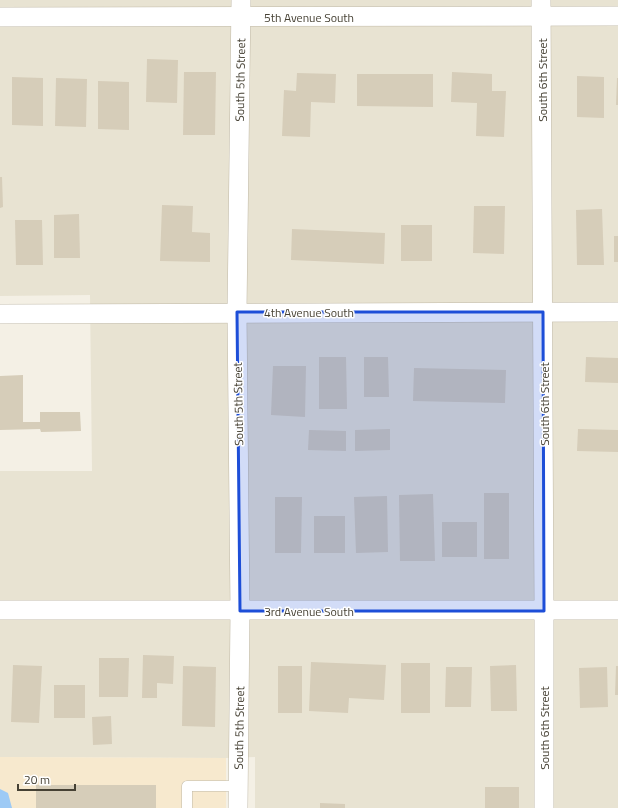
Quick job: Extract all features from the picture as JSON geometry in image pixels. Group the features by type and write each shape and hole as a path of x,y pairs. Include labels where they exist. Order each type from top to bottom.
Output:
{"street":[{"name":"5th Avenue South","path":"0,17 241,9 541,8 618,16"},
{"name":"South 6th Street","path":"541,8 544,808"},
{"name":"South 5th Street","path":"238,808 240,611 236,312 241,9"},
{"name":"4th Avenue South","path":"0,314 236,312 618,312"},
{"name":"3rd Avenue South","path":"0,610 618,610"}],"lane":[{"path":"187,808 187,786 239,786"}],"highlighted area":[{"path":"237,312 543,312 544,611 240,611"}],"shaded area":[{"path":"0,0 618,0 618,808 255,808 255,757 0,757 0,471 92,471 90,295 0,296"},
{"path":"0,757 226,758 226,808 0,808"}],"water":[{"path":"0,789 8,793 12,808 0,808"}],"building":[{"path":"147,59 178,60 177,103 146,102"},
{"path":"184,72 216,72 215,135 183,135"},
{"path":"452,72 492,74 492,91 506,91 504,137 476,136 477,103 451,102"},
{"path":"297,73 336,74 335,103 311,102 310,137 282,136 284,90 296,91"},
{"path":"357,74 433,74 433,107 357,106"},
{"path":"577,76 604,77 604,118 577,117"},
{"path":"12,77 43,78 43,126 12,125"},
{"path":"56,78 87,79 86,127 55,126"},
{"path":"617,78 618,105 616,105"},
{"path":"98,81 129,82 129,130 98,129"},
{"path":"0,177 2,177 3,207 0,208"},
{"path":"162,205 193,206 192,232 210,233 210,262 160,261"},
{"path":"474,206 505,206 504,254 473,253"},
{"path":"602,209 604,265 577,265 576,210"},
{"path":"79,214 80,258 54,258 54,215"},
{"path":"15,220 42,220 43,265 16,265"},
{"path":"401,225 432,225 432,261 401,261"},
{"path":"292,229 385,233 384,264 291,260"},
{"path":"614,236 618,236 618,262 614,262"},
{"path":"319,357 346,357 347,409 319,409"},
{"path":"364,357 388,357 389,397 364,397"},
{"path":"586,357 618,358 618,383 585,382"},
{"path":"273,366 306,366 305,417 271,415"},
{"path":"414,368 506,370 505,403 413,401"},
{"path":"23,375 23,422 40,422 40,412 80,412 81,431 41,432 40,429 0,430 0,376"},
{"path":"390,429 390,450 355,451 355,430"},
{"path":"578,429 618,430 618,452 577,451"},
{"path":"309,430 346,431 346,451 308,450"},
{"path":"484,493 509,493 509,559 484,559"},
{"path":"433,494 435,561 400,561 399,495"},
{"path":"387,496 388,552 356,553 354,497"},
{"path":"275,497 302,497 301,553 275,553"},
{"path":"314,516 345,516 345,553 314,553"},
{"path":"442,522 477,522 477,557 442,557"},
{"path":"143,655 174,656 173,684 157,683 157,698 142,698"},
{"path":"99,658 129,658 128,697 99,697"},
{"path":"311,662 386,665 384,700 349,698 348,713 309,711"},
{"path":"401,663 430,663 430,713 401,713"},
{"path":"13,665 42,666 39,723 11,722"},
{"path":"516,665 517,711 491,711 490,666"},
{"path":"183,666 216,667 215,727 182,726"},
{"path":"278,666 302,666 302,713 278,713"},
{"path":"616,666 618,666 618,695 615,695"},
{"path":"446,667 472,667 471,707 445,707"},
{"path":"607,667 608,707 580,708 579,668"},
{"path":"54,685 85,685 85,718 54,718"},
{"path":"111,716 112,744 93,745 92,717"},
{"path":"36,785 156,785 156,808 36,808"},
{"path":"485,787 519,787 519,808 485,808"},
{"path":"320,803 345,804 345,808 320,808"}]}
